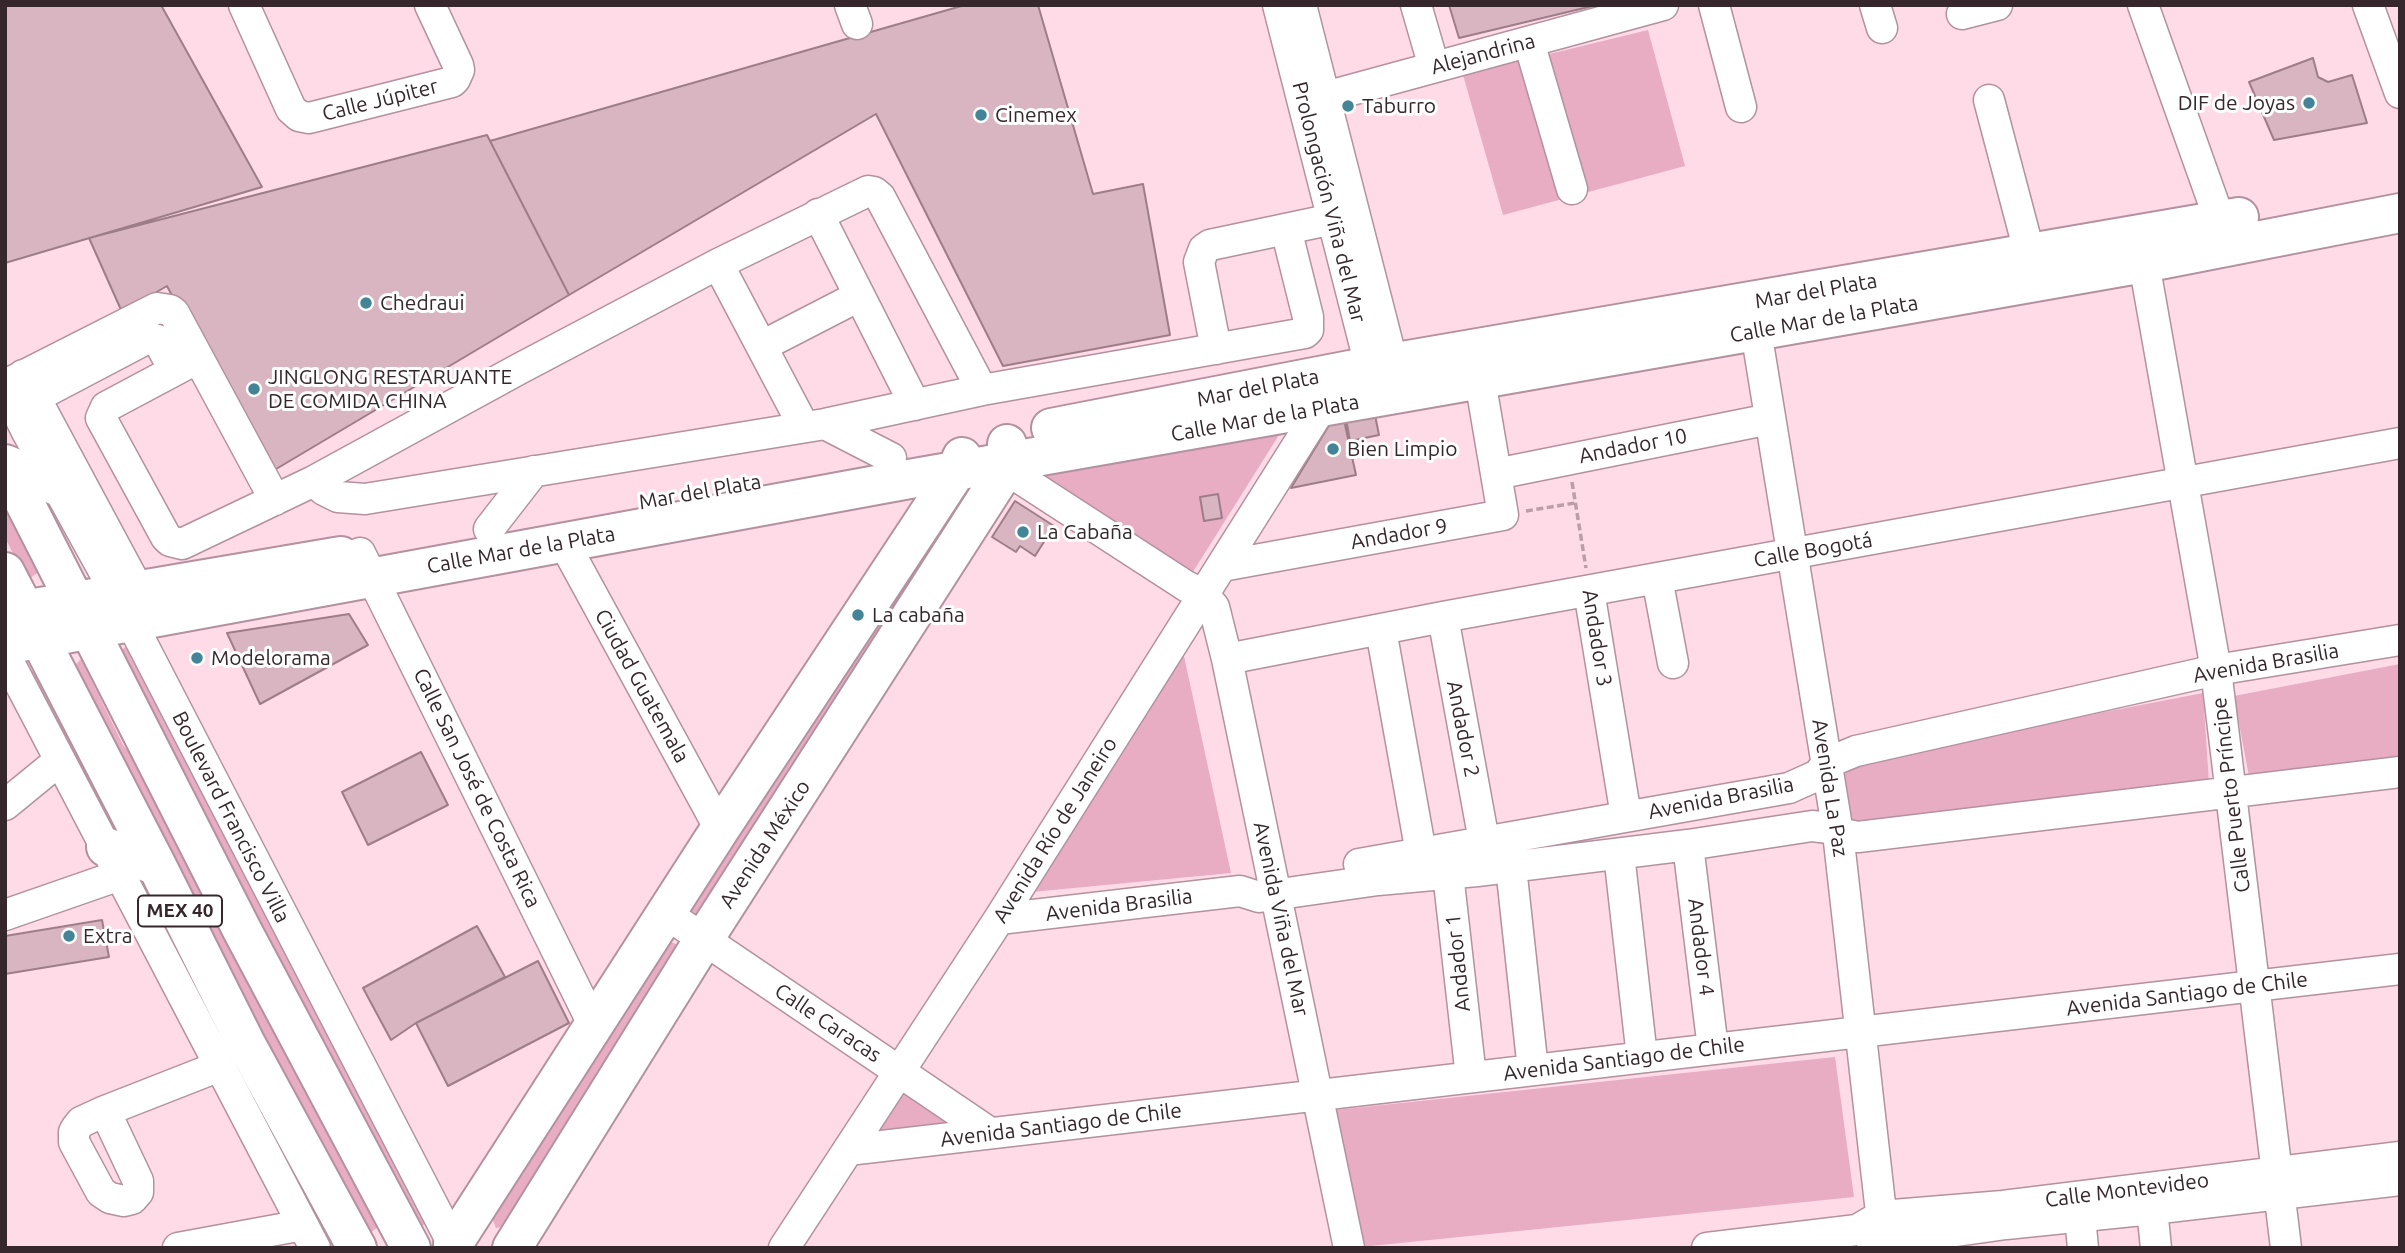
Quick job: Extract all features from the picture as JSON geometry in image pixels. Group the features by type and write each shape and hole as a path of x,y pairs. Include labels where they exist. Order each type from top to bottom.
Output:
{"main road":[{"name":"Mar del Plata","path":"19,627 84,616 129,602 366,565 478,531 904,456 961,459 2030,255 2400,189"},
{"name":"Calle Mar de la Plata","path":"1007,450 1321,408 1385,380 1480,380 2144,263 2400,213"},
{"name":"Avenida México","path":"512,1248 704,939 1001,476 1007,450"},
{"name":"Calle Mar de la Plata","path":"366,565 564,543 961,459"},
{"path":"454,1246 593,1024 961,459"},
{"path":"5,464 59,486"},
{"name":"Boulevard Francisco Villa","path":"5,464 242,930 411,1248"},
{"name":"MEX 40","path":"5,572 19,627 157,866 245,1042 357,1248"},
{"path":"113,861 157,866"}],"street":[{"name":"Calle Júpiter","path":"244,5 291,109 299,116 309,118 452,82 458,74 457,65 430,5"},
{"name":"Prolongación Viña del Mar","path":"1278,5 1314,100 1385,380"},
{"name":"Prolongación Viña del Mar","path":"1301,5 1333,219 1385,380"},
{"path":"1416,5 1434,67"},
{"name":"Alejandrina","path":"1314,100 1663,5"},
{"path":"1714,5 1741,107"},
{"path":"1962,14 1997,5"},
{"path":"2143,5 2220,221"},
{"path":"2368,5 2400,93"},
{"path":"1529,42 1572,189"},
{"path":"1989,100 2030,255"},
{"path":"186,364 106,407 101,418 166,537 176,544 189,542 314,481 568,342 718,264 868,191 880,197 982,390"},
{"path":"818,214 915,405"},
{"path":"1216,349 1199,262 1204,249 1210,245 1333,219"},
{"path":"314,481 331,494 350,500 827,423 982,390 1298,334 1308,330 1308,317 1286,229"},
{"name":"Calle Puerto Príncipe","path":"2144,263 2217,670 2286,1248"},
{"path":"718,264 762,346 827,423 904,456"},
{"path":"762,346 859,296"},
{"path":"129,602 17,386 163,307 174,313 186,364 275,500"},
{"name":"Avenida La Paz","path":"1756,331 1838,834 1860,1032 1877,1234"},
{"path":"1480,380 1503,515"},
{"name":"Boulevard Francisco Villa","path":"17,386 26,430 129,602 454,1246"},
{"name":"Avenida Río de Janeiro","path":"784,1248 999,919 1195,597 1222,566 1321,408"},
{"name":"Andador 10","path":"1496,474 1770,419"},
{"name":"Calle Bogotá","path":"1227,659 1443,617 2400,443"},
{"path":"1007,450 1021,479 1195,597"},
{"path":"478,531 523,473"},
{"name":"Andador 9","path":"1222,566 1503,515"},
{"name":"Ciudad Guatemala","path":"564,543 720,829"},
{"name":"Calle San José de Costa Rica","path":"366,565 593,1024"},
{"path":"1657,578 1673,663"},
{"name":"Andador 3","path":"1589,591 1626,816"},
{"name":"Avenida Viña del Mar","path":"1195,597 1214,607 1227,659 1261,887"},
{"name":"Avenida Viña del Mar","path":"1195,597 1309,1096 1349,1248"},
{"name":"Andador 2","path":"1443,617 1484,841"},
{"name":"Andador 1","path":"1381,630 1438,858 1471,1077"},
{"name":"Avenida Brasilia","path":"999,919 1261,887 1378,880 1484,841 1789,788 1818,775 1827,763 1857,751 2217,670 2400,640"},
{"path":"5,655 309,1236 178,1248"},
{"path":"5,804 60,761"},
{"name":"Avenida Brasilia","path":"1438,858 1511,867 1812,826 1858,837 2400,772"},
{"name":"Andador 4","path":"1688,845 1713,1049"},
{"path":"1619,854 1642,1057"},
{"path":"5,915 113,861"},
{"path":"1511,867 1533,1070"},
{"name":"Calle Caracas","path":"665,913 990,1133"},
{"name":"Avenida Santiago de Chile","path":"848,1150 2400,969"},
{"path":"105,1111 220,1066"},
{"name":"Avenida Viña del Mar","path":"1309,1096 1332,1248"},
{"name":"Calle Montevideo","path":"1707,1248 1877,1234 2009,1236 2080,1217 2152,1209 2400,1157"},
{"name":"Calle Montevideo","path":"1877,1234 2003,1206 2277,1183 2400,1180"},
{"path":"2152,1209 2156,1248"},
{"path":"2080,1217 2084,1248"}],"path":[{"name":"Andador 3","path":"1568,460 1589,591"},
{"path":"1503,515 1575,503"}],"shaded area":[{"path":"1648,30 1685,166 1503,215 1463,75"},
{"path":"1284,427 1191,575 1037,474"},
{"path":"5,502 40,571 26,581 5,537"},
{"path":"949,503 961,503 702,916 693,915 688,909"},
{"path":"127,646 427,1222 415,1232 114,655"},
{"path":"1182,647 1231,873 1021,893"},
{"path":"81,659 123,745 148,774 386,1221 370,1233 282,1085 71,669"},
{"path":"2400,664 2400,762 2250,782 2234,696"},
{"path":"38,667 133,847 106,826 26,676"},
{"path":"2203,693 2209,783 1847,828 1841,763"},
{"path":"665,940 676,944 680,951 516,1223 496,1228 488,1208"},
{"path":"1835,1057 1854,1197 1361,1247 1335,1110"},
{"path":"897,1079 947,1123 863,1132"}],"building":[{"path":"5,5 161,5 262,187 5,263"},
{"path":"965,5 1038,5 1093,194 1143,184 1170,335 1003,366 876,114 569,295 490,141"},
{"path":"1449,5 1597,5 1459,38"},
{"name":"DIF de Joyas","path":"2313,58 2318,77 2328,82 2352,75 2367,123 2274,140 2249,82"},
{"name":"Chedraui","path":"487,135 569,295 266,475 167,286 122,312 89,238"},
{"path":"1375,415 1379,435 1350,441 1346,419"},
{"name":"Bien Limpio","path":"1344,420 1356,475 1291,488 1331,422"},
{"path":"1218,494 1222,518 1204,521 1200,497"},
{"name":"La Cabaña","path":"1015,501 1054,526 1035,556 1020,546 1016,552 992,537"},
{"path":"349,614 368,645 260,704 227,633"},
{"path":"421,752 448,805 368,845 342,792"},
{"path":"102,920 109,957 5,974 5,936"},
{"path":"477,926 505,977 416,1023 391,1040 363,988"},
{"path":"538,961 569,1023 448,1086 416,1023"}],"place":[{"name":"DIF de Joyas","path":"2309,103"},
{"name":"Taburro","path":"1348,106"},
{"name":"Cinemex","path":"981,115"},
{"name":"Chedraui","path":"366,303"},
{"name":"JINGLONG RESTARUANTE DE COMIDA CHINA","path":"254,389"},
{"name":"Bien Limpio","path":"1333,449"},
{"name":"La Cabaña","path":"1023,532"},
{"name":"La cabaña","path":"858,615"},
{"name":"Modelorama","path":"197,658"},
{"name":"Extra","path":"69,936"}]}
